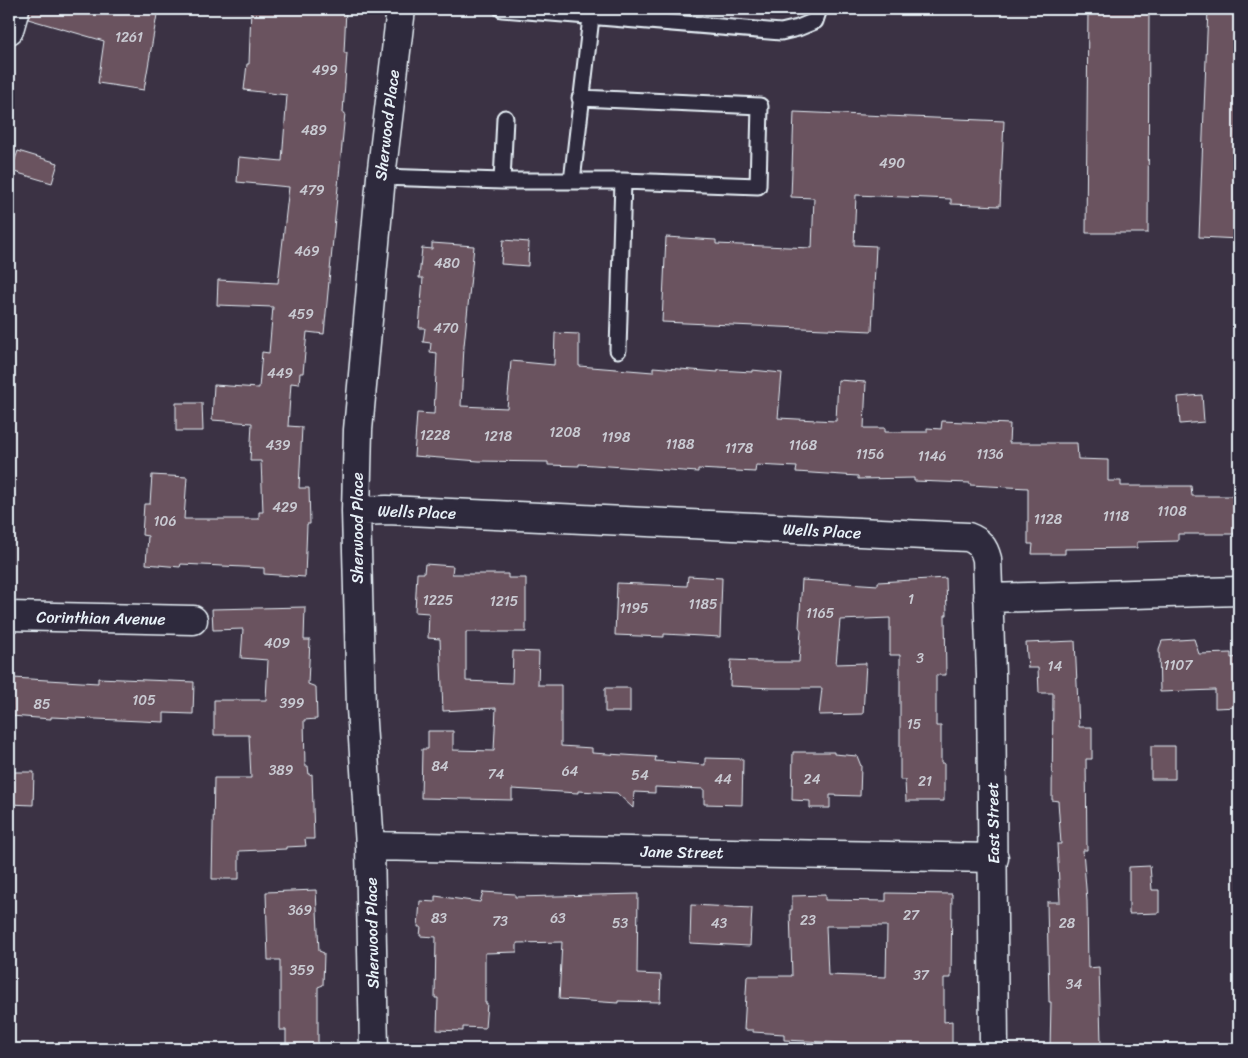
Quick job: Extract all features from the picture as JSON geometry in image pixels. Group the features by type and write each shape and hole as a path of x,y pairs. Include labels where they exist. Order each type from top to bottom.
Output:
{"street":[{"path":"9,30 15,9"},
{"name":"Sherwood Place","path":"374,1049 370,846 361,708 356,511 358,430 381,177 401,9"},
{"name":"Wells Place","path":"356,511 397,511 968,537 976,540 984,549 987,559 988,598"},
{"path":"988,598 1239,591"},
{"name":"East Street","path":"988,598 994,858 994,1049"},
{"name":"Corinthian Avenue","path":"9,616 193,620"},
{"name":"Jane Street","path":"370,846 994,858"}],"lane":[{"path":"502,9 591,13 781,32 815,21 819,9"},
{"path":"572,181 591,13"},
{"path":"381,177 623,181 758,186 760,106 580,98"},
{"path":"502,180 505,118"},
{"path":"618,350 623,181"}],"building":[{"path":"30,9 158,9 144,90 98,83 104,41 28,19"},
{"path":"251,9 346,9 344,53 347,53 343,113 345,113 324,334 307,332 303,373 300,373 299,384 291,383 288,426 302,427 299,488 309,488 310,524 307,524 305,577 264,574 264,568 181,564 180,567 146,564 148,536 142,535 144,504 150,504 152,475 187,477 184,519 259,519 259,512 263,512 261,461 250,461 252,423 212,420 214,385 259,388 262,352 269,353 273,307 217,305 218,280 278,283 289,187 237,182 239,157 282,161 287,95 244,90 247,64 249,64"},
{"path":"1088,9 1149,9 1148,233 1086,233"},
{"path":"1208,9 1239,9 1239,239 1199,237"},
{"path":"794,112 1004,121 1000,206 951,204 951,199 856,195 854,245 876,246 872,331 662,322 666,237 716,240 716,244 812,248 814,198 791,197"},
{"path":"18,151 58,163 52,183 11,171"},
{"path":"503,240 529,242 528,266 501,264"},
{"path":"432,243 474,246 464,346 461,406 507,408 511,361 554,365 555,333 579,334 579,366 653,372 653,367 718,372 718,370 752,372 752,370 782,373 778,418 836,421 838,380 866,382 864,428 885,428 885,432 927,432 927,428 941,429 942,421 1010,424 1009,443 1077,443 1078,459 1108,460 1108,481 1121,481 1121,486 1191,486 1192,496 1239,496 1239,534 1178,534 1178,541 1137,542 1137,548 1065,549 1065,554 1032,554 1033,544 1028,544 1028,488 914,481 914,478 858,479 858,476 796,472 797,467 756,465 755,472 698,469 698,472 579,464 579,466 548,465 548,462 479,461 414,456 417,413 434,414 437,353 430,352 431,343 423,342 425,328 419,328 423,278 419,278 422,248 432,249"},
{"path":"1202,395 1204,422 1180,424 1178,397"},
{"path":"176,403 202,403 203,431 176,431"},
{"path":"425,564 453,566 452,574 508,574 508,578 526,578 526,632 466,632 466,681 512,683 513,651 539,652 538,685 561,685 561,746 592,748 592,753 656,757 655,761 705,765 705,758 743,759 742,805 704,804 704,789 655,787 655,793 634,792 633,808 617,793 578,791 578,793 512,789 512,800 421,798 422,749 428,749 428,731 453,731 453,750 494,751 496,708 443,711 440,639 428,638 429,613 415,612 417,573 424,573"},
{"path":"688,576 722,578 720,637 664,634 664,637 615,635 617,583 687,586"},
{"path":"946,578 946,675 936,675 936,726 941,726 941,763 944,763 944,801 906,801 905,780 900,780 900,655 890,655 890,618 840,620 836,664 866,663 863,714 819,715 822,688 730,686 731,660 799,662 802,580 878,585 878,582"},
{"path":"305,607 304,640 310,640 308,684 316,687 317,719 304,720 305,766 308,766 309,775 312,774 314,839 305,839 306,846 286,847 286,849 239,851 239,879 212,879 214,778 251,778 249,735 214,735 214,700 266,700 268,660 241,658 243,629 213,630 212,609"},
{"path":"1194,639 1199,654 1231,653 1231,658 1239,657 1239,707 1215,708 1215,690 1160,692 1159,649 1162,641"},
{"path":"1075,641 1079,727 1092,727 1092,759 1086,759 1087,850 1083,850 1087,901 1088,968 1099,967 1101,1043 1094,1049 1050,1049 1051,1002 1049,1002 1047,902 1060,902 1057,844 1061,844 1058,801 1052,800 1053,693 1039,693 1038,668 1028,668 1026,643"},
{"path":"13,678 98,683 98,678 194,682 193,714 164,713 164,722 11,716"},
{"path":"605,688 630,688 630,712 605,712"},
{"path":"1151,746 1175,746 1175,779 1151,779"},
{"path":"793,752 834,752 834,754 857,756 861,766 860,796 830,795 830,808 810,808 810,801 792,800"},
{"path":"9,772 34,772 33,805 9,804"},
{"path":"1150,866 1152,890 1159,890 1159,913 1129,914 1129,867"},
{"path":"316,890 319,951 324,953 323,985 318,987 318,1049 286,1049 286,1030 280,1030 280,960 268,960 266,892"},
{"path":"483,892 515,894 515,897 638,894 637,974 661,975 660,1002 618,1001 618,1003 559,999 562,942 517,943 517,952 485,953 485,1003 487,1003 485,1028 463,1027 463,1031 437,1030 438,998 435,998 436,937 420,936 421,927 418,927 420,901 435,902 435,896 480,902"},
{"path":"886,893 952,894 951,978 944,978 944,1022 952,1021 952,1049 846,1049 845,1043 784,1040 784,1034 744,1030 747,976 792,976 790,910 792,910 792,896 825,895 825,900 886,901","holes":["826,926 887,926 886,977 828,975"]},
{"path":"691,905 752,908 750,946 690,943"}]}
